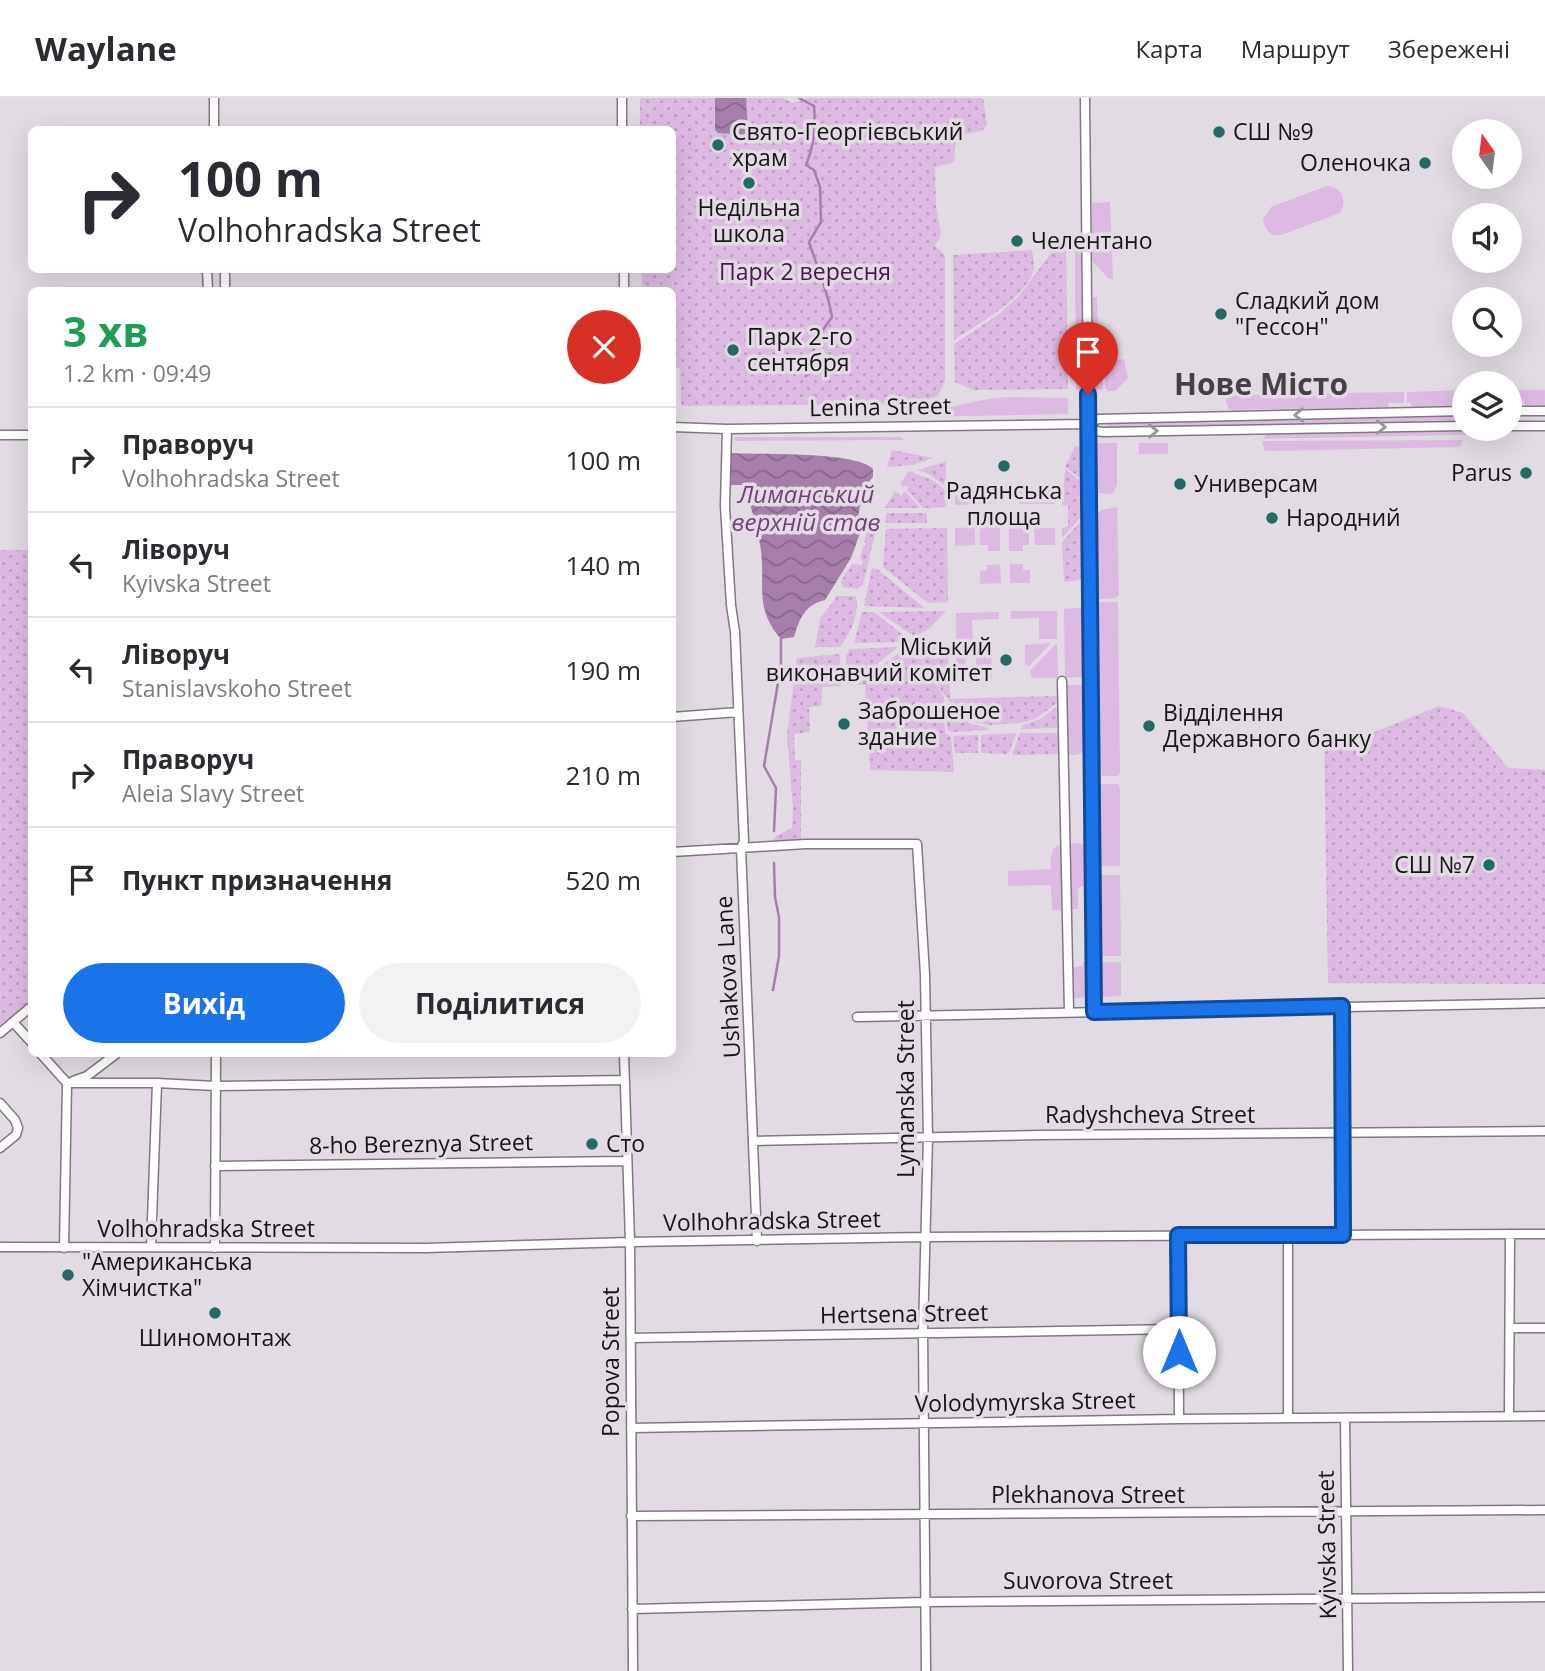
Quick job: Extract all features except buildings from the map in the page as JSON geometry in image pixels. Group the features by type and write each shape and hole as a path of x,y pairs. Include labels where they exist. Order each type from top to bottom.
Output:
{"street":[{"path":"214,98 214,126"},
{"path":"622,98 622,126"},
{"path":"1085,98 1094,1012"},
{"name":"Lenina Street","path":"676,427 727,429 1088,424 1098,419 1452,411"},
{"path":"1522,411 1545,411"},
{"name":"Lenina Street","path":"1088,424 1096,431 1104,432 1452,426"},
{"path":"1522,426 1545,426"},
{"name":"Ushakova Lane","path":"727,429 725,506 735,632 757,1241"},
{"path":"0,435 28,435"},
{"path":"1062,681 1069,1012"},
{"path":"676,717 738,712"},
{"name":"Lymanska Street","path":"741,848 806,844 917,844 925,975 928,1137 923,1332 926,1671"},
{"path":"676,852 741,848"},
{"path":"857,1017 1545,1003"},
{"path":"1342,1006 1343,1235"},
{"path":"0,1033 28,1009"},
{"path":"13,1022 28,1039"},
{"path":"44,1057 67,1083 64,1248"},
{"path":"67,1083 88,1076 112,1057"},
{"path":"215,1248 216,1057"},
{"name":"Popova Street","path":"624,1057 630,1242 634,1671"},
{"path":"67,1083 215,1086 625,1080"},
{"path":"151,1247 157,1083"},
{"path":"0,1103 18,1128 16,1135 0,1148"},
{"name":"Radyshcheva Street","path":"754,1141 1545,1131"},
{"name":"8-ho Bereznya Street","path":"215,1166 627,1161"},
{"path":"1288,1234 1288,1418"},
{"path":"1509,1416 1510,1234"},
{"name":"Volhohradska Street","path":"0,1247 426,1248 924,1237 1545,1234"},
{"path":"1178,1235 1179,1419"},
{"path":"1510,1328 1545,1328"},
{"name":"Hertsena Street","path":"631,1338 1179,1329"},
{"name":"Volodymyrska Street","path":"631,1428 1545,1416"},
{"name":"Kyivska Street","path":"1345,1419 1348,1671"},
{"name":"Plekhanova Street","path":"631,1516 1545,1510"},
{"name":"Suvorova Street","path":"632,1609 925,1602 1545,1597"}],"green space":[{"name":"Парк 2 вересня","path":"640,98 783,98 793,103 807,98 983,98 987,125 982,131 956,136 954,162 935,167 936,206 941,234 935,246 945,255 945,381 938,396 916,404 681,406 680,368 676,368 676,287 642,287 642,273 676,273 676,126 640,126"},
{"path":"1327,186 1342,195 1340,213 1281,235 1274,235 1266,229 1263,219 1271,207"},
{"path":"1110,202 1113,278 1109,279 1092,261 1092,203"},
{"path":"1066,248 1068,389 973,390 955,382 954,344 998,315 1019,296 1054,249"},
{"path":"1032,250 1033,272 1020,292 999,310 954,340 953,255"},
{"path":"1075,250 1081,251 1083,389 1076,390"},
{"path":"1093,297 1097,297 1098,344 1115,342 1117,350 1105,355 1093,354"},
{"path":"1124,359 1128,378 1115,391 1105,388 1105,378 1114,365 1103,378 1103,389 1093,390 1093,367 1101,362"},
{"path":"1452,390 1452,406 1412,407 1410,402 1407,403 1407,392"},
{"path":"1522,390 1545,390 1545,406 1525,405"},
{"path":"1404,392 1404,403 1388,403 1389,407 1229,410 1225,398 1231,395"},
{"path":"1009,397 1068,398 1068,414 921,417 923,413"},
{"path":"1452,415 1452,421 1107,428 1107,422"},
{"path":"1452,430 1452,435 1263,439 1267,433"},
{"path":"735,437 901,437 904,440 735,441"},
{"path":"1262,441 1462,441 1460,447 1265,451"},
{"path":"1097,443 1117,443 1117,485 1112,494 1097,493"},
{"path":"1139,443 1168,443 1168,454 1139,454"},
{"path":"1075,446 1081,447 1082,479 1065,467"},
{"path":"892,450 933,458 912,465 887,467"},
{"path":"946,461 946,487 931,475 918,470"},
{"path":"1065,469 1082,482 1082,516 1062,538 1062,528 1068,526 1068,506 1062,505"},
{"path":"909,471 932,480 946,490 946,507 923,508 907,490 909,487 900,484"},
{"path":"991,489 991,504 955,505 955,490"},
{"path":"895,491 901,496 905,491 920,508 885,508"},
{"path":"1019,491 1054,491 1054,504 1019,504"},
{"path":"1117,507 1119,595 1116,598 1100,599 1095,594 1095,516 1101,510"},
{"path":"886,513 927,513 927,523 886,523"},
{"path":"1082,520 1084,575 1079,580 1064,582 1062,542"},
{"path":"975,527 975,545 955,546 955,528"},
{"path":"980,527 1000,527 1000,551 988,551 988,545 980,545"},
{"path":"1009,527 1029,527 1029,545 1023,545 1023,551 1009,551"},
{"path":"868,528 875,533 863,585 857,589 842,587 841,581 852,564 861,565 863,562 860,558"},
{"path":"947,528 948,602 928,603 883,567 886,529"},
{"path":"1034,528 1055,528 1055,545 1035,545"},
{"path":"0,550 28,550 28,1009 0,1033"},
{"path":"1000,564 1001,583 980,584 980,571 987,570 987,565"},
{"path":"1010,564 1023,564 1023,570 1030,570 1030,583 1010,583"},
{"path":"872,568 878,570 925,608 864,606"},
{"path":"837,596 856,596 857,610 853,623 840,647 815,647 820,619"},
{"path":"1095,604 1118,604 1118,776 1102,776 1095,769"},
{"path":"1086,607 1087,670 1082,677 1065,678 1064,609"},
{"path":"946,611 930,628 915,637 879,612"},
{"path":"1011,611 1057,611 1057,639 1039,639 1039,618 1011,619"},
{"path":"862,612 874,612 908,639 904,642 854,643"},
{"path":"999,612 999,619 972,620 973,640 968,641 965,672 969,673 969,680 962,678 956,669 956,613"},
{"path":"1051,643 1029,666 1025,664 1025,645"},
{"path":"1057,643 1058,678 1032,678 1030,671"},
{"path":"991,644 992,679 974,680 974,673 977,673 974,645"},
{"path":"898,647 851,685 847,685 846,655 850,649"},
{"path":"913,647 944,697 945,733 951,737 954,772 870,770 865,685 857,685 905,648"},
{"path":"916,647 948,647 950,698 946,697 930,674"},
{"path":"840,654 841,686 822,687 821,706 809,707 810,732 794,734 795,760 801,760 801,839 773,841 776,836 792,828 787,736 797,658"},
{"path":"1066,685 1081,685 1087,692 1087,746 1083,752 1076,755 1066,755"},
{"path":"1057,696 1057,703 1035,719 989,725 973,722 947,699"},
{"path":"947,703 971,724 986,727 988,730 947,730"},
{"path":"1057,706 1058,726 1055,728 1021,729 1023,725 1041,719"},
{"path":"1439,706 1463,713 1508,768 1545,770 1545,984 1328,983 1324,730 1365,736"},
{"path":"1017,733 1008,754 981,753 981,735"},
{"path":"1020,733 1058,733 1059,754 1012,755"},
{"path":"978,735 978,753 955,753 953,736"},
{"path":"1102,784 1118,784 1120,789 1120,866 1097,866 1097,792"},
{"path":"1063,843 1064,911 1052,910 1051,885 1008,886 1008,871 1051,869 1053,850"},
{"path":"1079,843 1087,847 1088,884 1078,888 1078,909 1068,910 1067,844"},
{"path":"1097,875 1120,875 1121,956 1097,956"},
{"path":"1083,962 1088,962 1090,966 1089,997 1070,999 1070,963 1074,967 1083,966"},
{"path":"1099,962 1121,962 1121,996 1099,997"}],"water":[{"path":"715,98 746,98 748,135 718,133 715,130"},
{"name":"Лиманський верхній став","path":"730,453 848,459 873,469 873,477 866,485 866,503 860,506 856,528 860,533 851,558 825,600 804,613 794,637 781,639 766,615 758,537 745,485 731,485"}],"waterway":[{"path":"799,98 814,106 814,136 806,165 814,170 820,187 821,222 809,242 832,317 817,338 806,376"},
{"path":"774,831 776,788 764,766 781,665 781,639"},
{"path":"773,990 779,956 774,863"}],"place":[{"name":"СШ №9","path":"1219,132"},
{"name":"Свято-Георгієвський храм","path":"718,145"},
{"name":"Оленочка","path":"1425,163"},
{"name":"Недільна школа","path":"749,183"},
{"name":"Челентано","path":"1017,241"},
{"name":"Сладкий дом \"Гессон\"","path":"1221,314"},
{"name":"Парк 2-го сентября","path":"733,350"},
{"name":"Радянська площа","path":"1004,466"},
{"name":"Parus","path":"1526,473"},
{"name":"Универсам","path":"1180,484"},
{"name":"Народний","path":"1272,518"},
{"name":"Міський виконавчий комітет","path":"1006,660"},
{"name":"Заброшеное здание","path":"844,724"},
{"name":"Відділення Державного банку","path":"1149,726"},
{"name":"СШ №7","path":"1489,865"},
{"name":"Сто","path":"592,1144"},
{"name":"\"Американська Хімчистка\"","path":"68,1275"},
{"name":"Шиномонтаж","path":"215,1313"}],"district":[{"name":"Нове Місто","path":"1261,385"}],"route":[{"path":"1088,394 1094,1012 1342,1006 1343,1235 1178,1235 1179,1352"}]}
